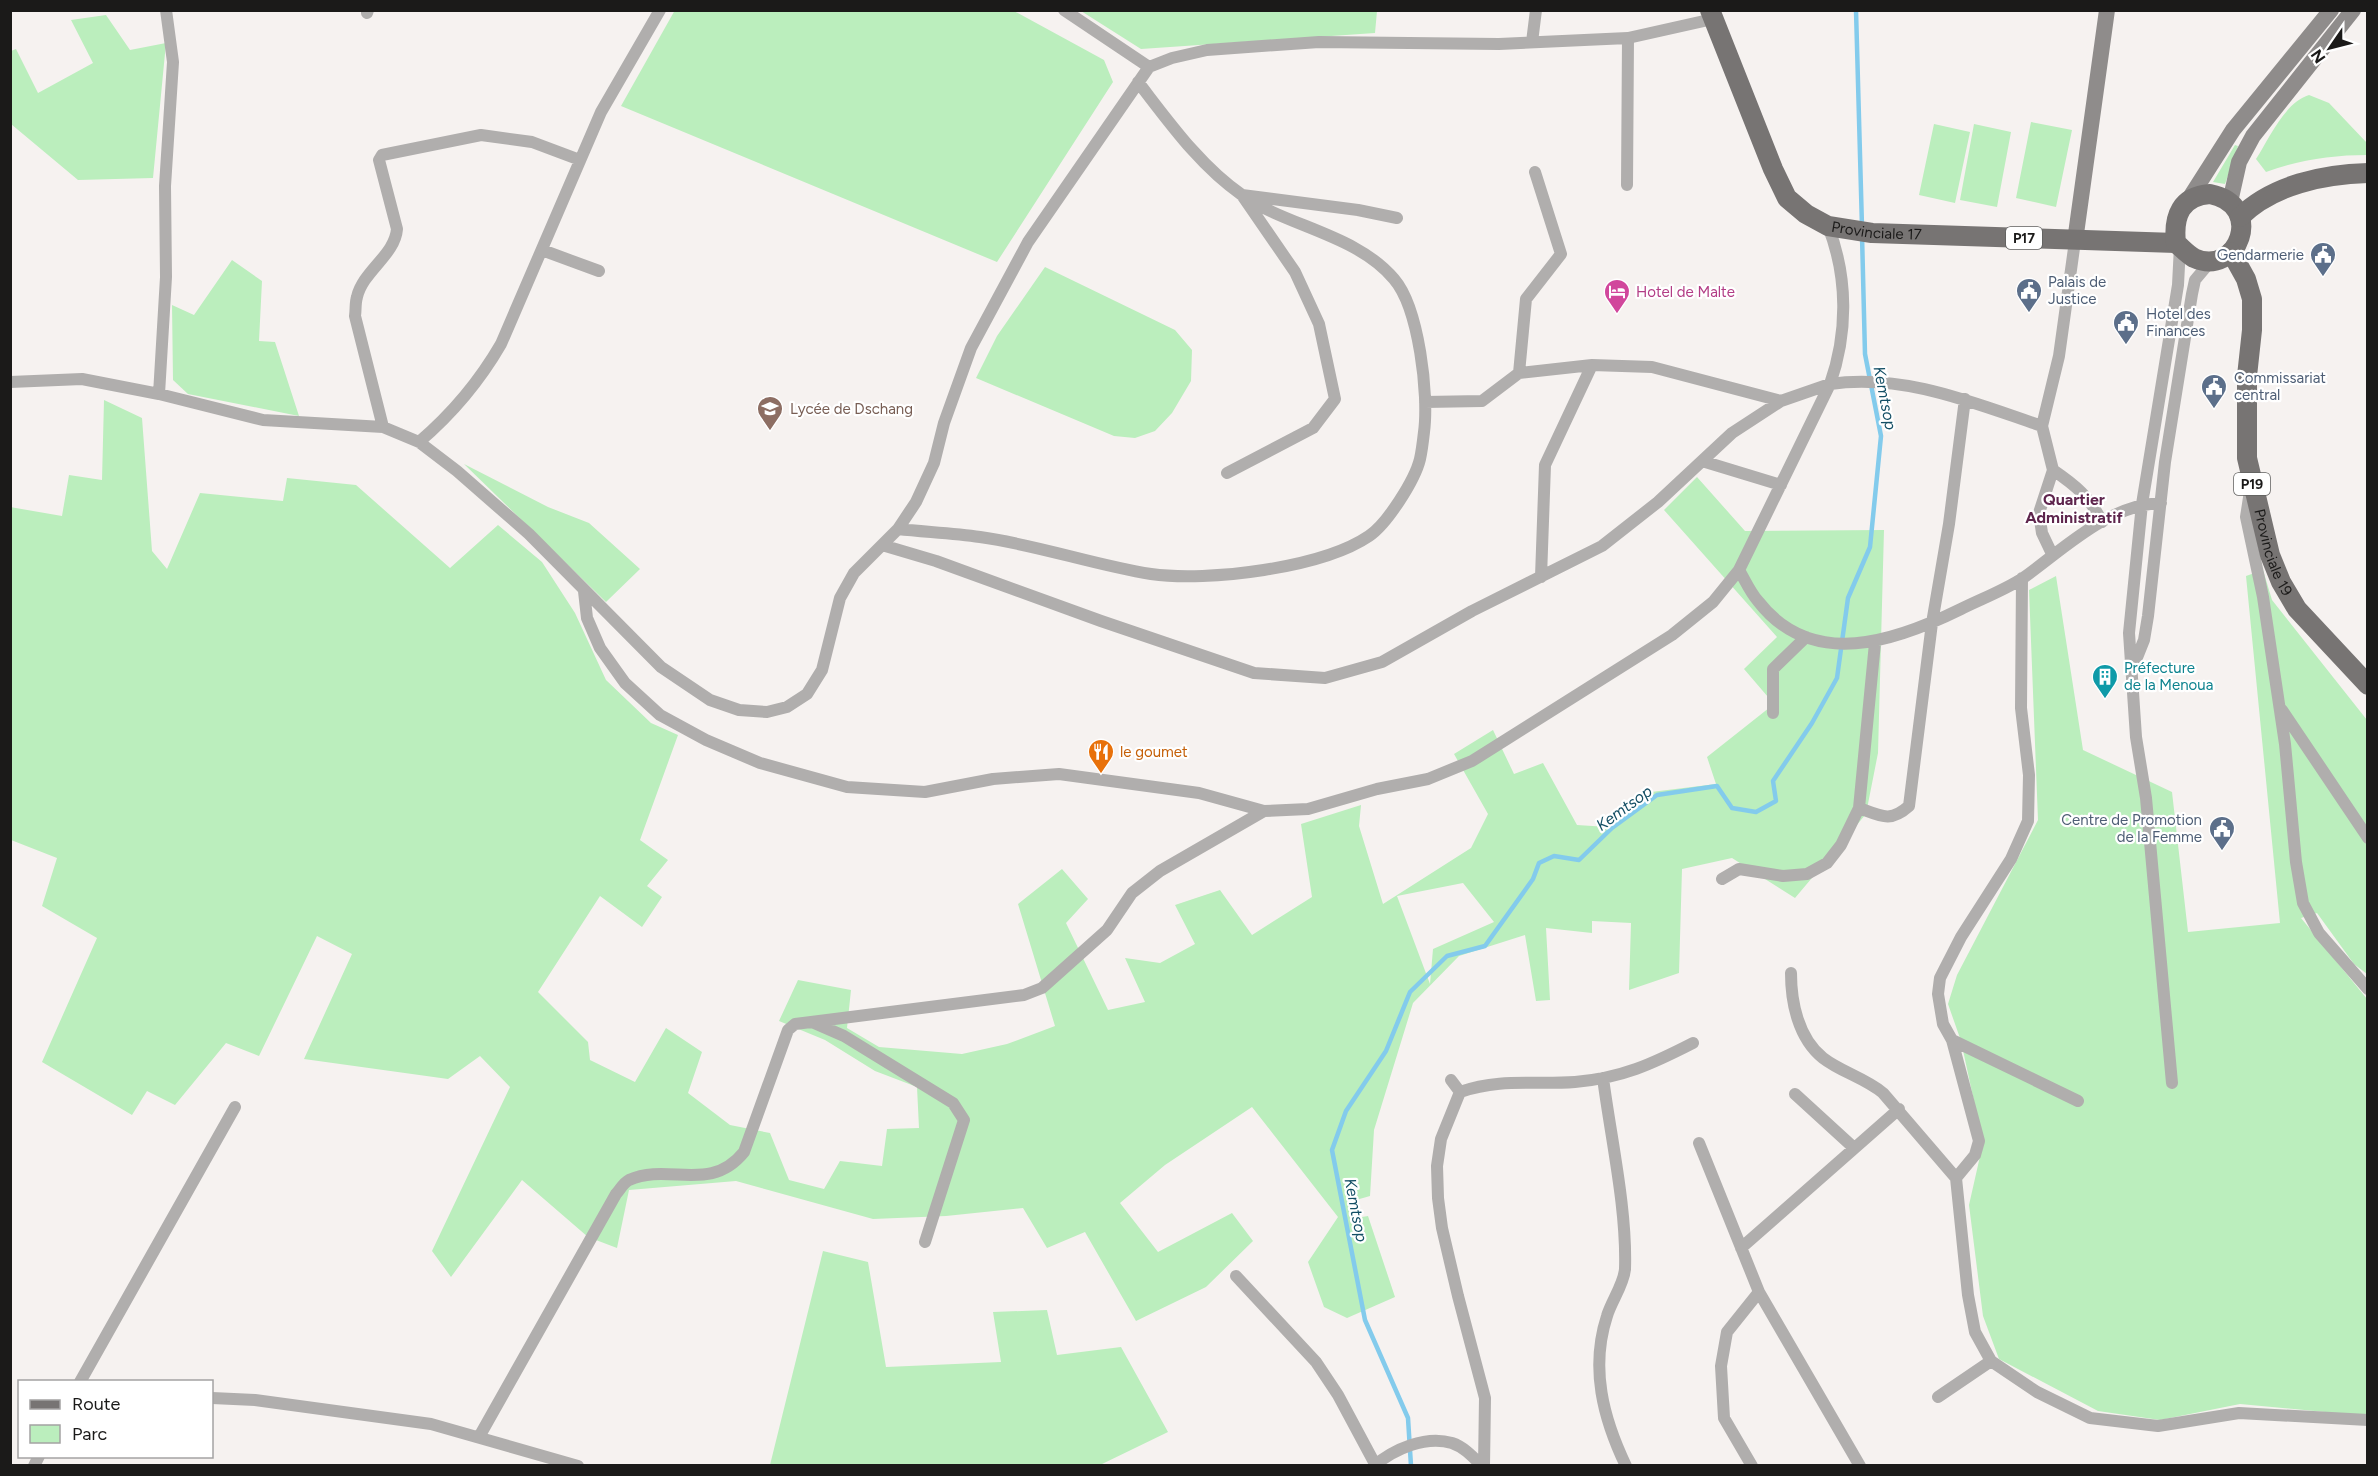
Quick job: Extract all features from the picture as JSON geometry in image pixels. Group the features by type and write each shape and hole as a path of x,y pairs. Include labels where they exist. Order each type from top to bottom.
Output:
{"main road":[{"name":"Provinciale 17","path":"1711,14 1773,169 1787,198 1806,214 1828,226 1872,233 2178,245"},
{"path":"2235,210 2253,204 2282,189 2322,178 2367,173"},
{"path":"2210,194 2235,210 2241,236 2231,252 2211,261 2194,258 2178,245 2176,217 2189,199 2210,194"},
{"name":"Provinciale 19","path":"2231,252 2246,279 2252,299 2246,425 2252,480 2270,555 2281,582 2297,609 2367,685"}],"street":[{"path":"159,394 166,277 165,186 173,62 166,10"},
{"path":"419,442 440,424 480,380 501,344 601,112 660,10"},
{"path":"1064,10 1149,67"},
{"path":"1532,42 1536,10"},
{"path":"2052,554 2042,533 2039,513 2053,470 2042,426 2059,356 2107,10"},
{"path":"2189,199 2234,130 2331,10"},
{"path":"2235,210 2239,162 2246,147 2265,119 2353,10"},
{"path":"10,382 82,379 159,394 263,420 383,427 419,442 457,471 529,534 661,667 700,694 739,710 767,712 787,707 807,694 822,670 840,598 854,573 898,529 916,502 934,463 944,423 971,348 1028,242 1149,67 1172,58 1207,50 1319,42 1532,42 1628,38 1711,14"},
{"path":"1627,185 1628,38"},
{"path":"2294,57 2308,68"},
{"path":"1138,82 1187,145 1242,195 1295,272 1319,324 1335,399 1313,428 1227,472"},
{"path":"383,427 355,316 357,297 363,283 396,239 397,229 379,160 382,155 481,135 532,142 580,160"},
{"path":"1519,373 1526,299 1561,254 1535,172"},
{"path":"1242,195 1397,218"},
{"path":"898,529 981,537 1155,574 1219,574 1280,568 1332,555 1371,535 1402,497 1420,461 1426,416 1413,316 1395,279 1362,252 1242,195"},
{"path":"584,591 587,618 600,648 625,683 660,715 706,741 760,763 846,787 925,792 993,779 1059,774 1199,793 1264,811 1308,809 1377,789 1428,779 1472,761 1672,635 1713,602 1739,570 1830,384 1840,357 1844,314 1838,253 1828,226"},
{"path":"2172,1083 2146,798 2136,737 2129,633 2142,504 2178,285 2178,245"},
{"path":"542,250 599,271"},
{"path":"2132,669 2144,640 2148,616 2161,503 2192,294 2195,280 2211,261"},
{"path":"1425,402 1482,401 1519,373 1592,365 1652,367 1781,401"},
{"path":"1541,577 1545,465 1592,365"},
{"path":"882,545 936,561 1254,673 1325,678 1382,662 1608,542 1658,502 1732,433 1781,401 1830,384 1859,380 1907,386 1965,399 2042,426"},
{"path":"1859,808 1885,817 1898,816 1909,806 1932,623 1949,524 1965,399"},
{"path":"1702,461 1781,485"},
{"path":"2053,470 2077,486 2092,502 2102,522"},
{"path":"2252,480 2246,517 2263,597 2303,903 2319,933 2367,989"},
{"path":"1739,570 1758,601 1777,620 1806,637 1836,644 1875,643 1932,623 2022,578 2052,554 2102,522 2142,504 2161,503"},
{"path":"1956,1178 1975,1155 1979,1141 1952,1040 1939,1007 1940,978 1961,938 2011,859 2028,821 2029,775 2021,708 2022,578"},
{"path":"1773,713 1773,669 1806,637"},
{"path":"1722,879 1739,869 1783,876 1807,874 1827,863 1841,844 1859,808 1875,643"},
{"path":"2279,707 2367,838"},
{"path":"479,1437 626,1181 642,1177 718,1174 735,1164 744,1152 788,1030 795,1024 1024,995 1042,988 1107,930 1132,893 1160,871 1264,811"},
{"path":"1791,973 1791,996 1796,1016 1807,1037 1822,1057 1870,1082 1899,1109 1956,1178 1971,1314 1975,1332 1991,1361 2037,1392 2090,1418 2158,1426 2239,1413 2367,1420"},
{"path":"811,1022 844,1036 953,1103 961,1112 964,1120 925,1242"},
{"path":"1952,1040 2078,1101"},
{"path":"1483,1466 1485,1398 1449,1258 1438,1198 1437,1166 1441,1139 1460,1092 1483,1084 1513,1081 1572,1082 1604,1078 1632,1072 1693,1043"},
{"path":"1604,1078 1625,1240 1625,1273 1606,1317 1598,1353 1598,1364 1603,1406 1612,1436 1626,1466"},
{"path":"1451,1080 1460,1092"},
{"path":"1795,1094 1853,1147"},
{"path":"81,1380 235,1107"},
{"path":"1742,1248 1830,1171 1853,1147 1899,1109"},
{"path":"1699,1143 1759,1292 1860,1466"},
{"path":"1236,1276 1316,1362 1338,1395 1374,1465 1405,1445 1451,1443 1469,1452 1483,1466"},
{"path":"1752,1466 1725,1418 1721,1359 1727,1332 1759,1292"},
{"path":"1938,1397 1991,1361"},
{"path":"213,1398 255,1400 431,1424 578,1466"}],"green space":[{"path":"675,10 1014,11 1104,60 1113,82 997,262 621,106"},
{"path":"1081,11 1377,11 1375,33 1141,49"},
{"path":"106,15 130,50 166,43 153,178 78,180 11,124 11,51 16,49 38,93 93,63 71,20"},
{"path":"2309,95 2329,103 2367,143 2367,155 2316,159 2266,172 2256,159 2285,113 2300,99"},
{"path":"2031,122 2072,130 2056,207 2016,198"},
{"path":"1934,124 1970,132 1955,203 1919,195"},
{"path":"1974,124 2011,132 1997,207 1960,200"},
{"path":"2235,145 2238,146 2225,184 2213,182"},
{"path":"232,260 262,281 259,341 275,342 299,416 188,394 173,380 172,305 194,315"},
{"path":"1045,267 1175,330 1192,350 1191,381 1172,413 1155,431 1135,438 1114,436 976,378 997,336"},
{"path":"104,400 142,418 152,551 167,569 200,493 283,501 287,478 356,485 450,568 498,525 542,562 575,613 606,680 651,723 678,735 640,840 668,860 647,886 662,897 642,927 600,896 538,992 588,1042 590,1060 635,1082 666,1028 702,1052 688,1093 730,1125 770,1133 789,1180 824,1189 840,1161 882,1166 887,1129 919,1128 917,1087 875,1071 825,1040 779,1021 798,980 851,990 847,1028 879,1047 962,1054 1007,1044 1055,1026 1018,904 1062,869 1088,899 1066,923 1108,1010 1145,1002 1125,958 1160,963 1195,944 1175,905 1220,890 1252,935 1312,897 1301,824 1361,805 1359,826 1383,904 1471,848 1488,814 1454,754 1493,730 1514,774 1543,763 1577,825 1608,827 1651,792 1716,784 1707,757 1774,704 1744,669 1777,637 1664,510 1697,477 1745,531 1884,530 1878,753 1866,814 1795,898 1732,858 1682,869 1679,973 1629,990 1631,923 1592,921 1592,933 1546,928 1550,1000 1536,1001 1525,935 1459,956 1413,1003 1374,1130 1370,1196 1349,1202 1350,1219 1368,1216 1395,1297 1347,1318 1324,1307 1308,1262 1338,1217 1252,1107 1165,1165 1120,1203 1158,1252 1232,1213 1253,1241 1206,1287 1136,1321 1085,1232 1047,1248 1023,1208 946,1216 873,1219 736,1181 629,1190 617,1248 588,1237 522,1180 451,1277 432,1251 510,1087 480,1056 448,1079 304,1059 352,954 317,936 259,1056 226,1043 175,1105 147,1091 132,1115 42,1062 97,938 42,906 57,858 11,840 10,507 62,516 69,475 102,480","holes":["1463,883 1494,922 1433,949 1430,984 1397,896"]},
{"path":"464,464 548,507 589,523 640,569 606,602"},
{"path":"2263,570 2272,600 2367,720 2367,974 2354,964 2317,913 2301,918 2367,999 2367,1416 2240,1404 2160,1420 2098,1411 1999,1359 1983,1316 1969,1205 1983,1143 1961,1041 1948,1004 1957,975 2038,820 2029,590 2056,576 2083,750 2172,792 2188,932 2280,923 2246,576"},
{"path":"823,1251 868,1262 886,1367 1001,1362 993,1312 1047,1310 1057,1355 1121,1347 1168,1432 1100,1465 770,1465"}],"waterway":[{"name":"Kemtsop","path":"1856,10 1862,227"},
{"name":"Kemtsop","path":"1411,1466 1408,1418 1365,1320 1332,1150 1346,1111 1386,1051 1410,992 1447,956 1485,946 1533,879 1539,863 1554,856 1579,860 1612,828 1657,795 1717,786 1732,808 1756,812 1776,801 1773,781 1812,723 1837,678 1848,598 1870,547 1881,436 1865,354 1862,235"}],"place":[{"name":"Gendarmerie","path":"2323,278"},
{"name":"Palais de Justice","path":"2029,314"},
{"name":"Hotel de Malte","path":"1617,315"},
{"name":"Hotel des Finances","path":"2126,346"},
{"name":"Commissariat central","path":"2214,410"},
{"name":"Lycée de Dschang","path":"770,432"},
{"name":"Préfecture de la Menoua","path":"2105,700"},
{"name":"le goumet","path":"1101,775"},
{"name":"Centre de Promotion de la Femme","path":"2222,852"}],"district":[{"name":"Quartier Administratif","path":"2074,508"}]}
